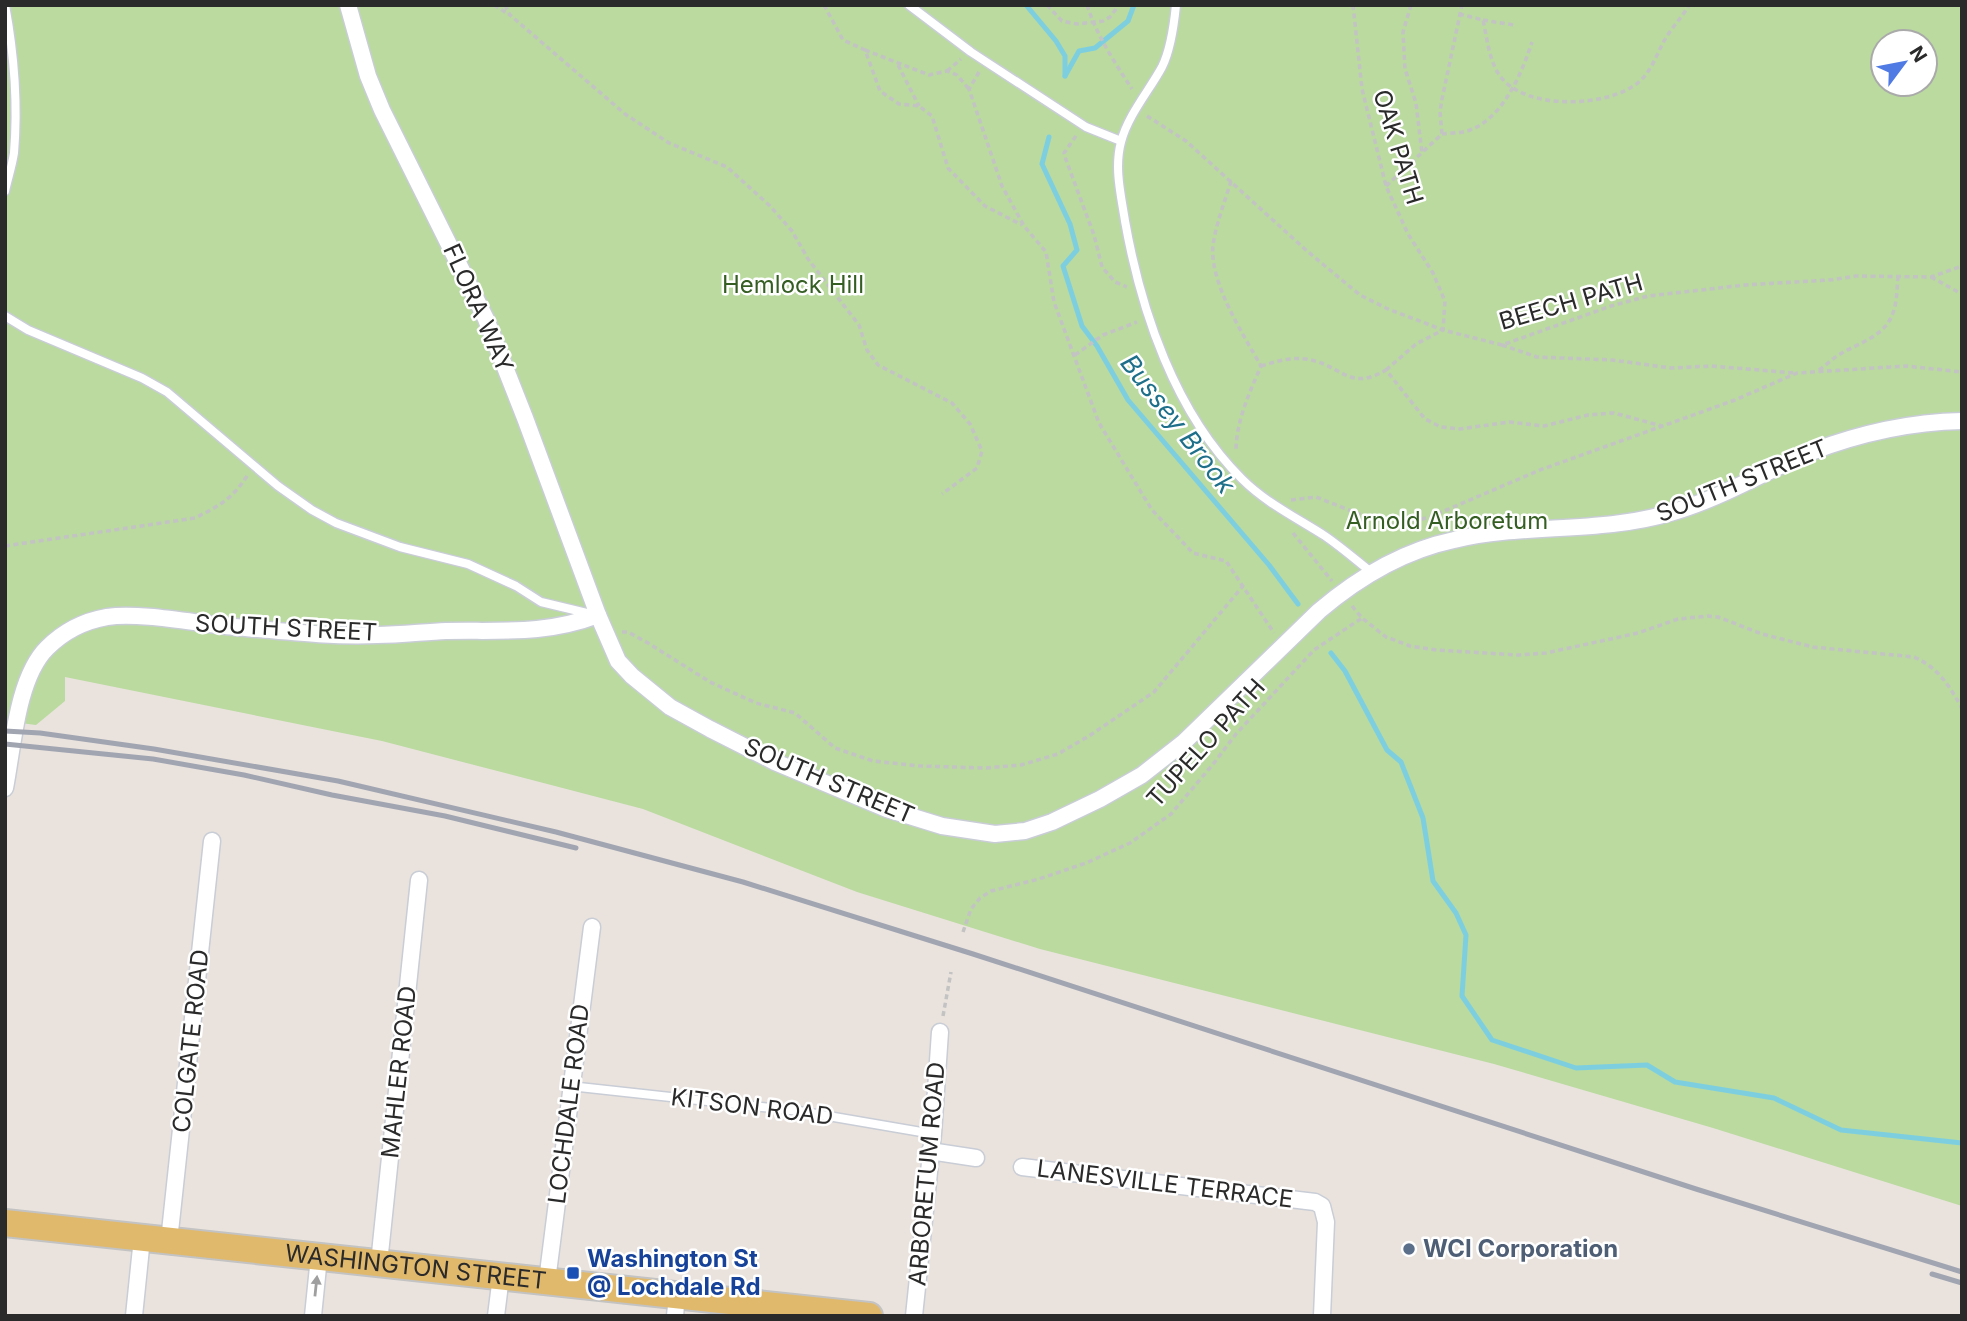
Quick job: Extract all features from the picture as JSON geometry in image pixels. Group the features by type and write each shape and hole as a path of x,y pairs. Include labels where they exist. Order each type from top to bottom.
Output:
{"main road":[{"name":"WASHINGTON STREET","path":"5,1223 547,1281 676,1305 869,1316"}],"street":[{"name":"FLORA WAY","path":"348,5 368,76 382,110 486,319 598,615"},
{"name":"SOUTH STREET","path":"5,789 29,671 54,642 76,626 89,621 128,617 314,634 376,635 449,631 518,632 576,623 598,615 618,661 632,676 670,707 775,762 887,809 967,831 995,834 1026,831 1100,799 1142,775 1184,742 1286,641 1341,592 1405,554 1456,539 1495,533 1620,524 1662,515 1721,495 1811,452 1902,428 1962,421"},
{"name":"COLGATE ROAD","path":"169,1241 212,841"},
{"name":"MAHLER ROAD","path":"379,1263 419,880"},
{"name":"LOCHDALE ROAD","path":"547,1281 592,926"},
{"name":"ARBORETUM ROAD","path":"914,1316 933,1134 940,1032"},
{"path":"930,1151 976,1158"},
{"name":"LANESVILLE TERRACE","path":"1023,1167 1315,1202 1322,1206 1326,1222 1322,1316"},
{"path":"134,1316 142,1238"},
{"path":"313,1316 319,1256"},
{"path":"496,1316 500,1276"}],"lane":[{"path":"5,5 13,57 15,112 14,155 5,191"},
{"path":"909,5 985,61 1082,125 1121,141"},
{"path":"1177,5 1174,27 1163,64 1121,141 1117,169 1131,255 1146,313 1162,355 1198,422 1235,472 1271,503 1326,537 1371,572"},
{"path":"5,316 28,330 155,385 192,411 255,466 312,510 337,523 400,547 468,564 516,586 541,602 598,615"},
{"name":"KITSON ROAD","path":"570,1086 799,1111 933,1134"}],"path":[{"path":"494,5 510,15 625,114 669,143 727,167 778,214 792,231 808,259 859,325 867,350 878,365 952,403 970,424 982,451 977,468 942,494"},
{"path":"505,5 510,15"},
{"path":"824,5 843,40 929,75 947,71 957,75 969,89 1002,186 1024,226 1046,253 1054,302 1099,422 1152,510 1192,553 1226,561 1275,634 1286,641"},
{"path":"1047,5 1062,21 1077,24 1102,21 1110,17 1119,5"},
{"path":"1087,5 1092,21 1139,107"},
{"name":"OAK PATH","path":"1353,5 1362,89 1387,186 1408,234 1433,273 1445,301 1443,330"},
{"path":"1411,5 1404,32 1405,69 1416,103 1422,153"},
{"path":"1442,134 1441,99 1462,5"},
{"path":"1483,20 1494,65 1501,77 1513,88 1530,96 1574,102 1621,93 1639,82 1689,5"},
{"path":"1459,14 1514,25"},
{"path":"1387,186 1442,134 1470,130 1488,118 1522,73 1532,42"},
{"path":"865,50 880,91 899,104 919,106"},
{"path":"969,89 985,61"},
{"path":"897,63 919,106 932,116 948,168 985,206 1024,226"},
{"name":"BEECH PATH","path":"1139,107 1186,141 1307,251 1360,295 1443,330 1502,345 1611,306 1648,296 1745,285 1830,280 1856,275 1931,277 1962,266"},
{"path":"1082,125 1064,153 1094,235 1102,267 1106,274 1124,287 1140,290"},
{"path":"1231,181 1213,245 1215,268 1239,327 1261,366"},
{"path":"1931,277 1962,294"},
{"path":"1818,372 1839,355 1873,339 1882,331 1895,308 1898,278"},
{"path":"1075,355 1103,335 1138,321 1146,313"},
{"path":"1235,472 1236,440 1244,404 1261,366 1287,358 1314,360 1352,377 1371,379 1386,370 1416,344 1443,330"},
{"path":"1502,345 1536,357 1612,360 1671,368 1711,366 1797,373 1906,366 1962,372"},
{"path":"1386,370 1425,419 1441,427 1460,429 1509,422 1544,426 1588,415 1614,413 1662,426"},
{"path":"1271,503 1316,497 1377,521 1399,526 1430,517 1541,470 1735,400 1797,373"},
{"path":"5,546 195,518 223,504 255,466"},
{"path":"1271,503 1331,580"},
{"path":"606,633 628,632 710,682 756,703 795,713 835,748 873,761 986,768 1021,765 1058,754 1154,691 1243,586"},
{"path":"1354,608 1362,618 1386,636 1410,646 1518,654 1589,645 1638,633 1678,619 1718,617 1762,634 1813,647 1914,657 1927,662 1946,680 1962,708"},
{"name":"TUPELO PATH","path":"963,932 971,909 980,898 991,891 1086,863 1130,843 1171,814 1236,734 1314,650 1362,618"},
{"path":"940,1032 951,972"}],"green space":[{"name":"Arnold Arboretum","path":"5,5 1962,5 1962,1206 1713,1128 1494,1064 1040,949 857,892 643,809 382,741 65,677 65,701 36,725 5,721"}],"waterway":[{"name":"Bussey Brook","path":"1026,5 1065,56 1065,76"},
{"path":"1065,76 1079,51 1095,48 1128,21 1134,5"},
{"name":"Bussey Brook","path":"1049,137 1042,164 1070,224 1077,250 1063,266 1082,326 1097,346 1128,400 1269,565 1298,604"},
{"name":"Bussey Brook","path":"1331,653 1345,671 1387,750 1401,762 1423,818 1433,881 1456,913 1466,935 1462,996 1492,1040 1576,1068 1647,1065 1675,1082 1774,1098 1841,1130 1962,1143"}],"railway":[{"path":"5,731 40,733 154,749 338,781 556,832 743,882 1962,1272"},
{"path":"5,744 153,759 244,775 445,816 576,848"},
{"path":"1932,1274 1962,1283"}],"place":[{"name":"WCI Corporation","path":"1409,1249"},
{"name":"Washington St @ Lochdale Rd","path":"573,1273"}],"park label":[{"name":"Hemlock Hill","path":"793,285"}]}
